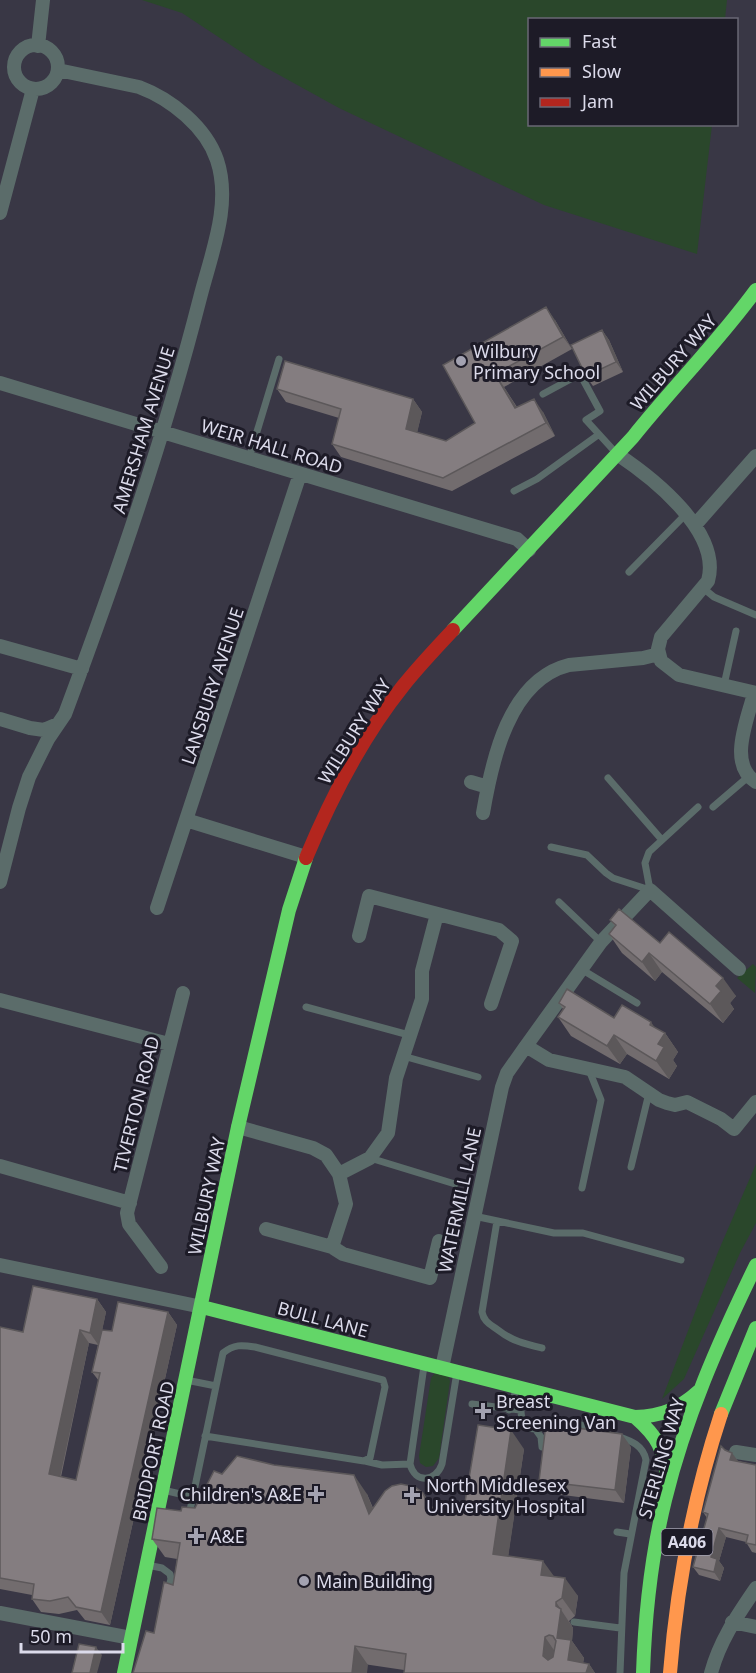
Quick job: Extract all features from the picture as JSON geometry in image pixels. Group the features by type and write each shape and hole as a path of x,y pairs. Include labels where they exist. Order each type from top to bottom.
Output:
{"main road":[{"name":"WILBURY WAY","path":"202,1306 238,1126 289,909 306,856 337,790 368,736 403,686 617,454 746,305 756,290"},
{"name":"STERLING WAY","path":"643,1673 650,1580 668,1492 700,1390 756,1265"},
{"name":"BULL LANE","path":"202,1306 635,1417"},
{"name":"BRIDPORT ROAD","path":"124,1673 202,1306"},
{"name":"A406","path":"671,1669 681,1571 693,1511 706,1459 728,1393 756,1328"},
{"path":"635,1417 666,1414 688,1401 700,1390"},
{"path":"635,1417 655,1434 659,1441 666,1463 668,1492"}],"street":[{"path":"38,46 43,0"},
{"path":"38,46 52,52 56,58 58,70 54,81 48,86 33,89 21,83 14,66 21,51 28,47 38,46"},
{"path":"0,63 14,66"},
{"name":"AMERSHAM AVENUE","path":"0,882 19,808 30,777 48,739 61,722 82,669 163,432 219,225 222,189 217,160 209,143 194,124 172,105 139,87 58,70"},
{"path":"0,213 33,89"},
{"name":"WEIR HALL ROAD","path":"0,383 518,539 529,550"},
{"path":"617,454 656,484 691,520 710,556 710,573 703,588 662,637 658,654 664,666 679,675 755,693 741,747 741,758 752,779"},
{"path":"691,520 756,456"},
{"name":"LANSBURY AVENUE","path":"157,908 300,474"},
{"path":"0,646 82,669"},
{"path":"483,813 502,737 516,706 539,681 560,667 570,672 658,654"},
{"path":"0,718 44,730 61,722"},
{"path":"30,728 40,738 38,761"},
{"path":"471,782 488,787"},
{"path":"186,820 306,856"},
{"path":"650,890 739,969"},
{"name":"WATERMILL LANE","path":"442,1368 502,1087 507,1073 601,942 650,890"},
{"path":"359,936 369,896 499,930 512,941 490,1004"},
{"path":"339,1174 370,1158 388,1133 396,1078 422,999 422,971 437,914"},
{"name":"TIVERTON ROAD","path":"129,1224 127,1213 183,993"},
{"path":"0,1000 169,1044"},
{"path":"526,1046 549,1060 625,1077 659,1100 675,1105 687,1102 721,1119 734,1129 756,1102"},
{"path":"238,1126 313,1148 326,1155 339,1174 346,1204 332,1247"},
{"path":"0,1166 130,1203"},
{"name":"TIVERTON ROAD","path":"101,1194 118,1208 161,1267"},
{"path":"266,1229 332,1247 343,1254 430,1278 439,1241"},
{"name":"BULL LANE","path":"0,1265 202,1306"},
{"path":"736,1452 756,1455"},
{"path":"711,1673 722,1640 732,1622 751,1603 756,1588"},
{"path":"0,1612 131,1638"},
{"path":"732,1622 756,1627"}],"lane":[{"path":"249,458 279,359"},
{"path":"543,394 580,374 600,411 586,420 617,454"},
{"path":"514,491 537,479 598,435"},
{"path":"629,573 691,520"},
{"path":"703,588 714,597 756,615"},
{"path":"724,685 736,631"},
{"path":"608,778 662,840"},
{"path":"713,807 752,779"},
{"path":"551,847 586,855 613,878 650,890 645,863 649,852 698,807"},
{"path":"559,902 601,942"},
{"path":"581,969 637,1003"},
{"path":"306,1007 409,1035"},
{"path":"403,1056 478,1077"},
{"path":"582,1188 601,1100 588,1070"},
{"path":"631,1167 649,1093"},
{"path":"370,1158 455,1184"},
{"path":"474,1216 565,1234 583,1233 681,1260"},
{"path":"497,1221 483,1316 489,1324 512,1340 542,1348"},
{"path":"187,1523 224,1353 239,1344 383,1380 385,1387 370,1458 364,1461"},
{"path":"424,1364 410,1464 416,1476 423,1479 432,1478 440,1469 457,1372"},
{"path":"186,1380 216,1386"},
{"path":"509,1410 521,1389"},
{"path":"521,1389 521,1418 526,1427 536,1430 555,1423 573,1423 633,1441 640,1447 646,1460 624,1573 620,1673"},
{"path":"472,1404 520,1410"},
{"path":"536,1430 541,1437 542,1447"},
{"path":"205,1436 382,1465 410,1464"},
{"path":"163,1490 193,1497"},
{"path":"616,1532 630,1534"},
{"path":"147,1565 162,1568 170,1574 170,1585 163,1602"},
{"path":"574,1622 620,1628"}],"green space":[{"path":"142,0 727,0 725,18 528,18 528,126 712,126 697,254 544,205 339,108 261,65 182,13"},
{"path":"753,964 756,967 755,993 737,978"},
{"path":"756,1164 756,1223 740,1253 684,1379 662,1399 718,1252"},
{"path":"435,1373 448,1376 450,1381 439,1458 433,1466 426,1467 420,1463 419,1456 431,1378"}],"building":[{"path":"546,307 563,337 495,374 515,408 534,399 546,423 443,478 332,444 341,409 277,389 285,361 413,399 406,429 446,441 475,423 443,365"},
{"path":"602,330 616,362 586,376 571,345"},
{"path":"619,909 660,943 669,932 723,978 716,986 721,991 710,1004 649,953 642,962 609,934 616,925 610,920"},
{"path":"567,989 614,1018 622,1005 665,1033 658,1044 664,1047 656,1061 614,1035 607,1046 558,1017 565,1007 559,1003"},
{"path":"33,1286 97,1299 90,1333 80,1330 49,1474 76,1480 100,1373 92,1372 102,1330 112,1331 118,1302 168,1312 101,1612 76,1607 68,1597 50,1601 32,1599 34,1584 0,1578 0,1327 23,1332"},
{"path":"546,1424 622,1434 615,1490 539,1481"},
{"path":"478,1425 511,1430 493,1554 543,1561 541,1575 565,1578 562,1598 556,1602 556,1606 561,1609 557,1638 571,1640 568,1660 589,1664 586,1673 404,1673 406,1654 355,1646 352,1673 133,1673 146,1631 154,1633 164,1582 173,1585 180,1543 152,1539 157,1508 181,1511 182,1507 195,1508 214,1471 222,1474 237,1456 274,1465 354,1475 369,1514 385,1491 401,1484 415,1487 423,1493 429,1509 464,1508","holes":["553,1636 556,1641 553,1657 548,1660 543,1656 545,1637"]},
{"path":"721,1446 732,1453 730,1460 756,1465 756,1545 746,1543 748,1535 719,1528 711,1557 717,1559 714,1572 693,1567 708,1514 703,1512"},
{"path":"79,1644 96,1647 90,1673 72,1673"}],"traffic: fast":[{"path":"453,630 633,437 756,290"},
{"path":"124,1673 238,1127 289,910 306,858"},
{"path":"643,1673 652,1564 673,1469 704,1380 756,1265"},
{"path":"202,1307 635,1417 670,1410 684,1403 699,1391"},
{"path":"721,1414 756,1328"},
{"path":"635,1417 654,1437 662,1451 667,1479"}],"traffic: slow":[{"path":"670,1673 677,1607 694,1510 721,1414"}],"traffic: jam":[{"path":"306,858 337,791 374,726 409,679 453,630"}],"place":[{"name":"Wilbury Primary School","path":"461,361"},
{"name":"Breast Screening Van","path":"483,1411"},
{"name":"Children's A&E","path":"316,1494"},
{"name":"North Middlesex University Hospital","path":"412,1495"},
{"name":"A&E","path":"196,1536"},
{"name":"Main Building","path":"304,1581"}]}
